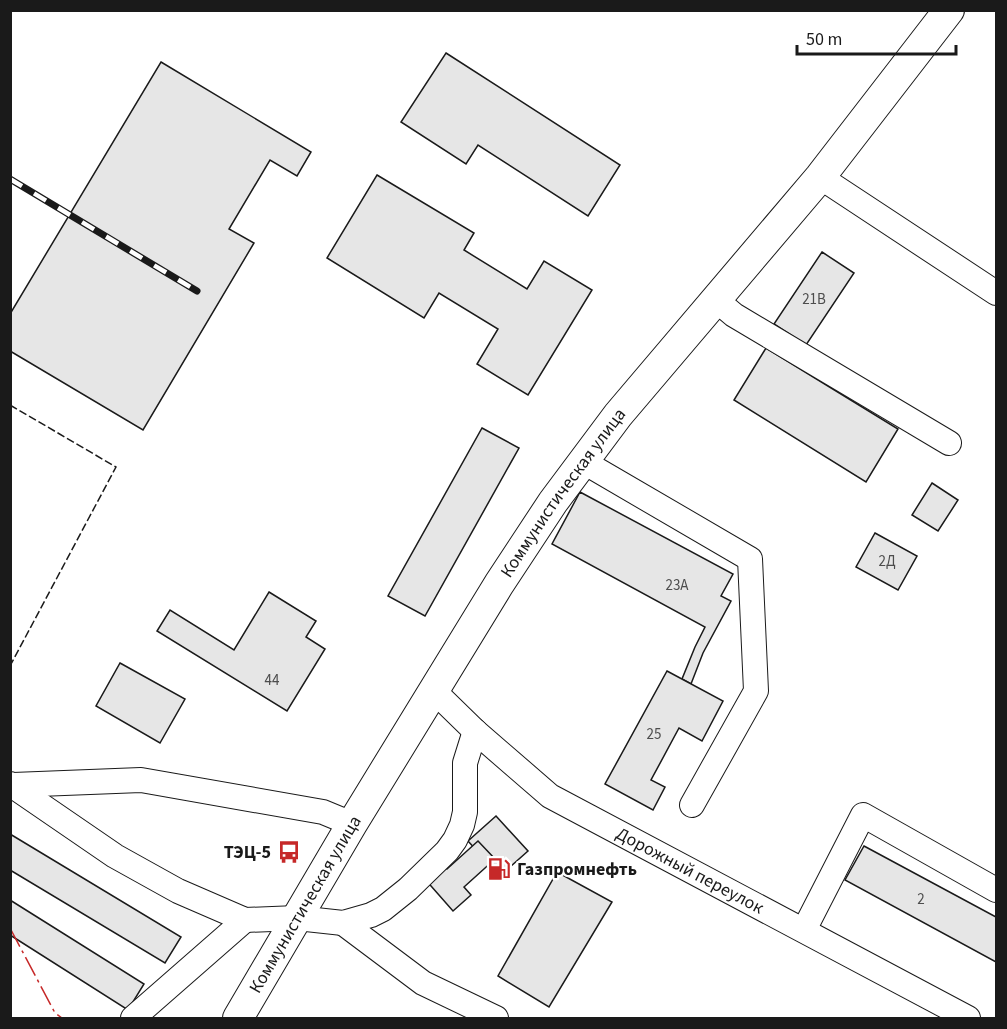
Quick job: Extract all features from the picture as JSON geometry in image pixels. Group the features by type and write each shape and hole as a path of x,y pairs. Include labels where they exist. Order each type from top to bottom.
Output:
{"main road":[{"name":"Коммунистическая улица","path":"238,1018 352,824 553,501 582,461 715,299 820,177 949,10"}],"street":[{"path":"820,177 996,293"},
{"path":"715,299 734,315 949,443"},
{"path":"582,461 750,559 756,691 692,805"},
{"name":"Дорожный переулок","path":"434,692 550,796 968,1018"},
{"path":"12,785 115,856 178,891 245,920 297,918 343,923 383,909 408,889 447,851 455,840 465,812 465,763 475,731"},
{"path":"12,785 141,780 323,812 352,824"},
{"path":"804,930 863,815 996,890"},
{"path":"133,1018 245,920"},
{"path":"343,923 423,983 496,1018"}],"building":[{"path":"446,53 620,165 588,216 478,145 466,164 401,122"},
{"path":"161,62 311,152 297,176 270,160 229,229 254,243 143,430 10,351 10,314"},
{"path":"377,175 474,233 464,250 527,289 544,261 592,290 528,395 477,364 498,329 439,293 424,318 327,258"},
{"path":"822,252 854,273 806,345 774,324"},
{"path":"766,348 898,429 866,482 734,400"},
{"path":"482,428 519,448 425,616 388,596"},
{"path":"932,483 958,500 938,531 912,515"},
{"path":"580,492 733,574 721,596 731,601 703,653 691,684 682,679 705,627 552,544"},
{"path":"875,533 917,556 898,590 856,567"},
{"path":"269,592 316,621 306,637 325,649 287,711 157,631 170,610 234,650"},
{"path":"120,663 185,699 160,743 96,706"},
{"path":"667,671 723,701 702,741 679,728 651,780 665,787 653,810 605,784"},
{"path":"496,816 528,851 500,876 468,841"},
{"path":"10,834 181,937 165,963 10,870"},
{"path":"478,841 495,859 464,887 471,895 453,911 424,878 441,862 447,869"},
{"path":"864,846 996,917 996,962 845,880"},
{"path":"557,872 612,902 549,1007 498,976"},
{"path":"10,900 144,984 128,1010 10,935"}],"railway":[{"path":"10,179 197,291"}],"fence":[{"path":"10,405 116,467 10,666"}],"power":[{"path":"10,928 55,1013 62,1018"}],"place":[{"name":"ТЭЦ-5","path":"289,852"},
{"name":"Газпромнефть","path":"499,869"}]}
